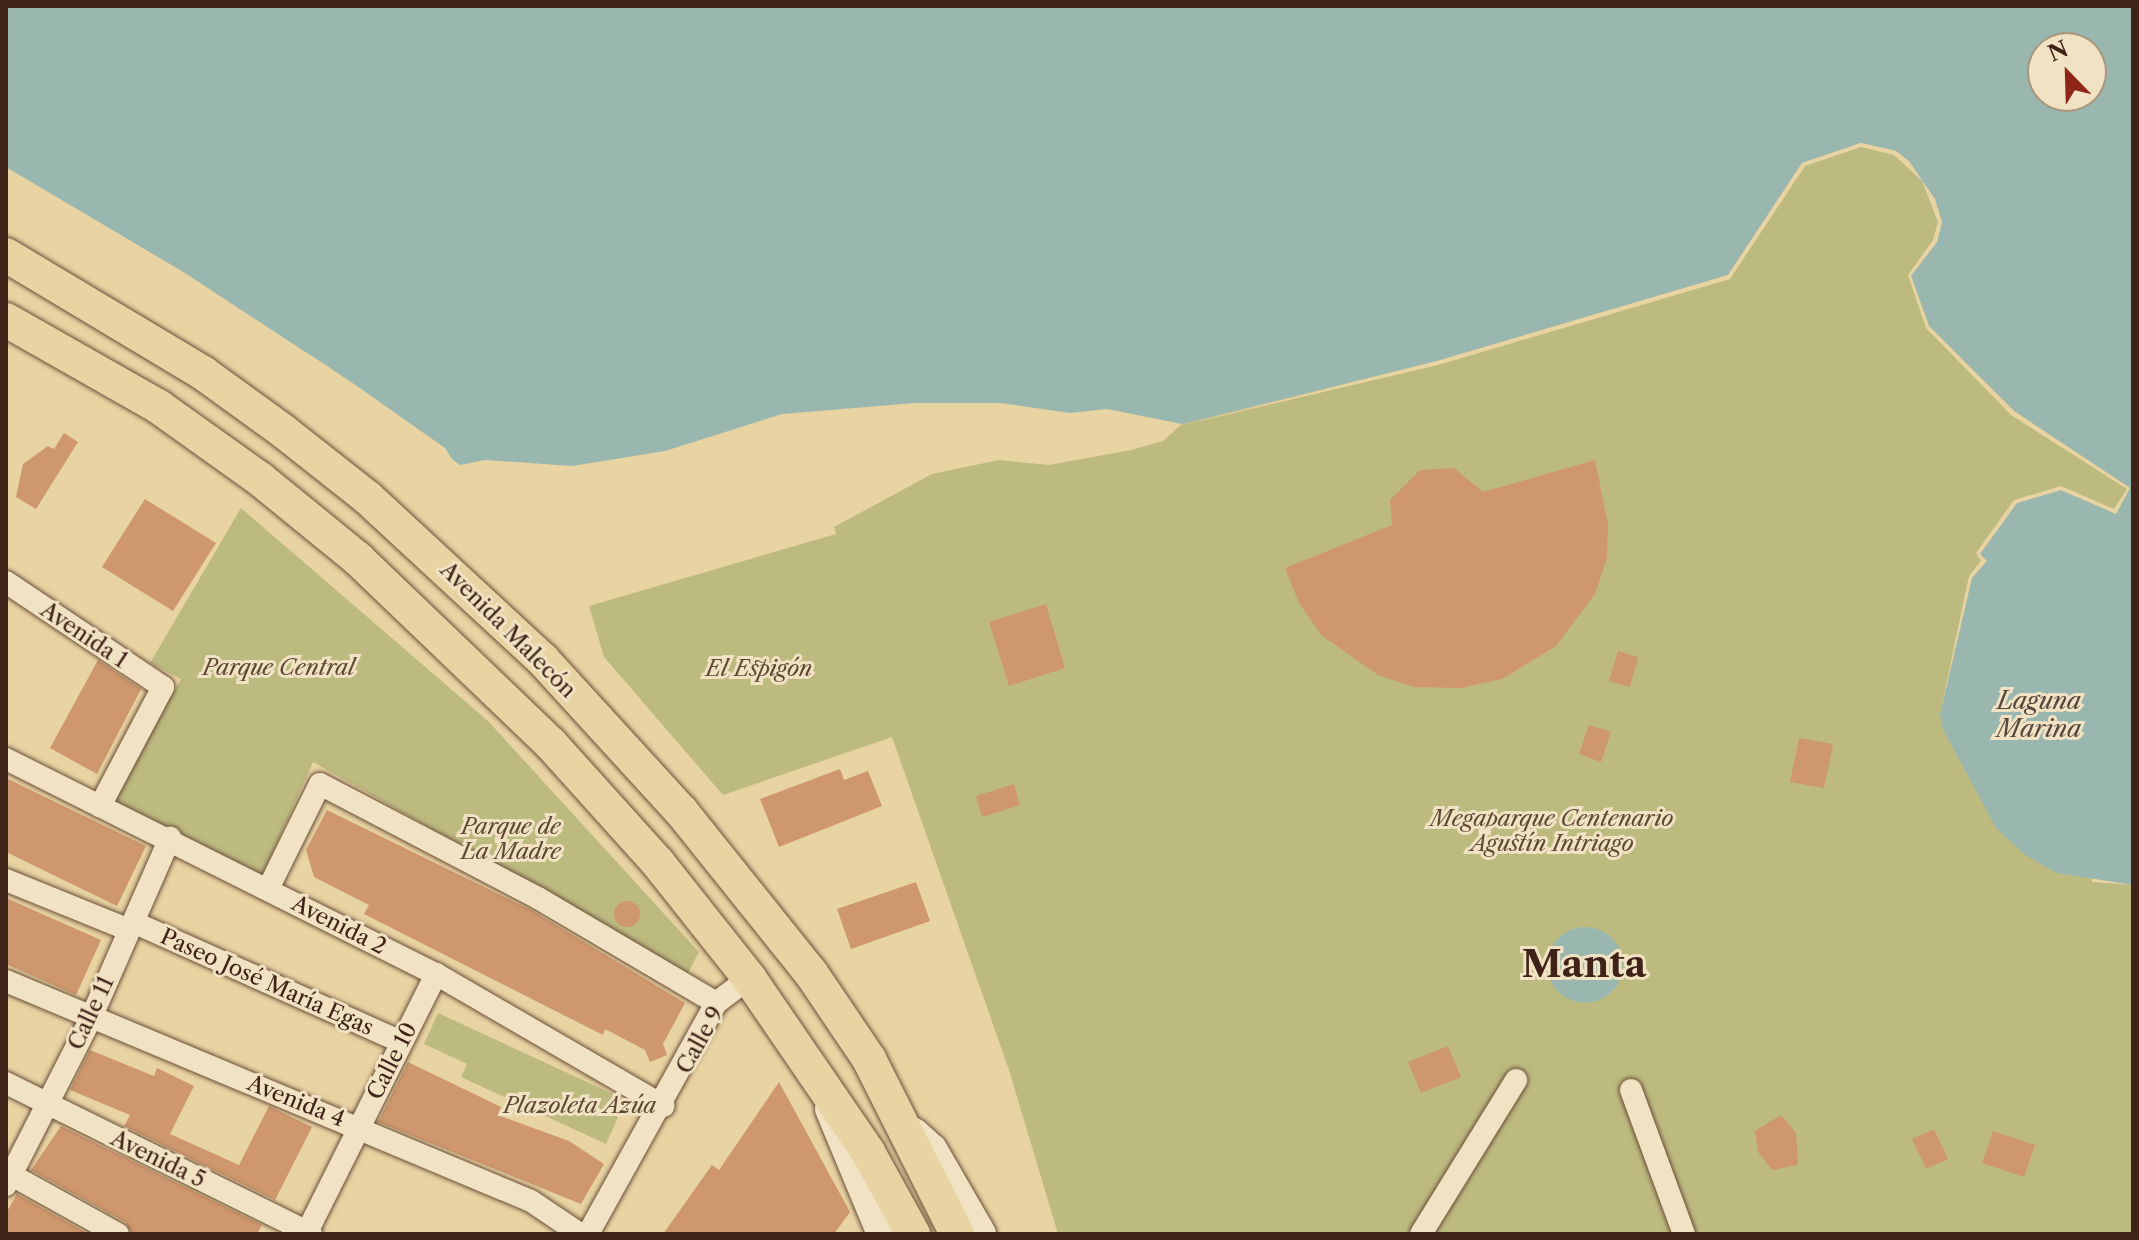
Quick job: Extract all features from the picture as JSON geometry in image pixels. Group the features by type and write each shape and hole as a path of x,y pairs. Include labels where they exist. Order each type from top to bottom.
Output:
{"main road":[{"name":"Avenida Malecón","path":"6,255 203,373 368,498 500,617 681,811 764,912 869,1059 952,1224"},
{"path":"6,320 159,407 358,559 551,744 658,863 749,978 819,1081 913,1234"},
{"path":"819,1081 882,1234"},
{"name":"Avenida Malecón","path":"900,1119 932,1149 981,1234"}],"street":[{"name":"Avenida 1","path":"6,582 163,687 100,806"},
{"name":"Avenida 2","path":"6,759 170,838 436,974 664,1106"},
{"path":"268,889 320,784 538,898 716,1003"},
{"name":"Calle 11","path":"8,1178 91,1018 170,838"},
{"name":"Paseo José María Egas","path":"6,880 131,926 401,1042"},
{"name":"Calle 10","path":"308,1233 436,974"},
{"name":"Calle 9","path":"588,1234 664,1106 716,1003 749,978"},
{"name":"Avenida 4","path":"6,981 531,1201 580,1234"},
{"path":"1421,1234 1516,1080"},
{"name":"Avenida 5","path":"6,1083 308,1233"},
{"path":"1631,1090 1684,1234"},
{"path":"8,1178 118,1234"}],"green space":[{"name":"Megaparque Centenario Agustín Intriago","path":"1836,147 1882,147 1909,161 2130,488 2092,882 2133,885 2133,1234 1058,1234 1009,1070 892,737 723,795 604,657 589,606 836,534 834,527 932,474 999,460 1049,465 1131,450 1163,441 1182,424 1437,361"},
{"name":"Parque Central","path":"241,508 488,721 699,952 688,973 313,762 262,877 110,801 181,679 150,663"},
{"name":"Plazoleta Azúa","path":"438,1013 626,1100 606,1144 461,1077 467,1064 424,1044"}],"water":[{"name":"Laguna Marina","path":"6,6 2133,6 2133,885 2057,873 2025,855 1996,828 1943,729 1940,714 1972,578 1986,561 1980,554 2017,503 2061,490 2116,514 2130,488 2014,411 1929,326 1911,276 1937,242 1942,222 1935,199 1896,151 1861,143 1802,163 1728,275 1437,361 1182,424 1107,409 1070,413 1000,403 914,403 782,414 665,451 572,466 485,460 460,465 326,365 6,167"},
{"path":"1585,927 1600,930 1612,938 1620,950 1623,965 1620,980 1612,992 1600,1000 1585,1003 1570,1000 1558,992 1550,980 1547,965 1550,950 1558,938 1570,930"}],"pier":[{"path":"1861,143 1896,151 1909,161 1935,199 1942,222 1937,242 1911,276 1929,326 2014,411 2130,488 2116,514 2061,490 2017,503 1980,554 1987,561 1972,578 1940,714 1969,576 1981,561 1976,553 2014,500 2061,486 2114,509 2127,489 2011,415 1926,328 1908,275 1933,240 1938,222 1922,181 1894,155 1861,147 1805,166 1730,279 1438,365 1174,427 1437,361 1728,275 1802,163"},
{"path":"6,167 185,273 354,384 445,448 458,469 352,387"}],"building":[{"path":"64,433 78,442 36,509 16,497 23,464 48,446 54,449"},
{"path":"1595,460 1608,524 1607,558 1595,594 1556,646 1502,679 1461,688 1414,687 1378,675 1321,635 1299,603 1285,568 1392,525 1390,500 1420,470 1454,468 1483,492"},
{"path":"145,499 216,543 173,611 102,567"},
{"path":"1046,604 1065,668 1009,686 989,622"},
{"path":"1618,651 1638,657 1630,687 1609,681"},
{"path":"98,660 141,689 97,774 50,748"},
{"path":"1589,725 1611,732 1601,762 1579,754"},
{"path":"1799,738 1833,744 1824,788 1790,782"},
{"path":"840,769 844,780 868,771 882,806 779,847 760,799"},
{"path":"6,778 146,846 117,906 6,852"},
{"path":"1014,784 1020,805 982,817 976,796"},
{"path":"327,810 531,910 685,1003 663,1044 667,1055 650,1062 645,1050 605,1029 603,1035 364,914 369,905 314,877 306,850"},
{"path":"916,882 930,921 851,949 837,909"},
{"path":"6,898 101,940 76,995 6,964"},
{"path":"627,901 636,905 640,914 636,923 627,927 618,923 614,914 618,905"},
{"path":"1448,1046 1461,1077 1421,1093 1408,1062"},
{"path":"90,1050 154,1076 157,1068 194,1086 170,1134 239,1165 269,1106 312,1127 275,1200 124,1126 130,1115 70,1090"},
{"path":"408,1062 501,1107 498,1115 569,1141 604,1164 581,1204 378,1122"},
{"path":"779,1082 850,1212 834,1234 663,1234 712,1165 719,1170"},
{"path":"1781,1115 1796,1133 1798,1165 1772,1170 1758,1152 1755,1131"},
{"path":"61,1126 262,1225 257,1234 132,1234 125,1222 31,1170"},
{"path":"1934,1129 1948,1159 1926,1169 1912,1139"},
{"path":"1993,1131 2035,1145 2024,1177 1982,1163"},
{"path":"17,1194 89,1234 6,1234 6,1213"}],"district":[{"name":"Manta","path":"1584,964"}],"park label":[{"name":"El Espigón","path":"759,669"},
{"name":"Parque de La Madre","path":"511,838"}]}
